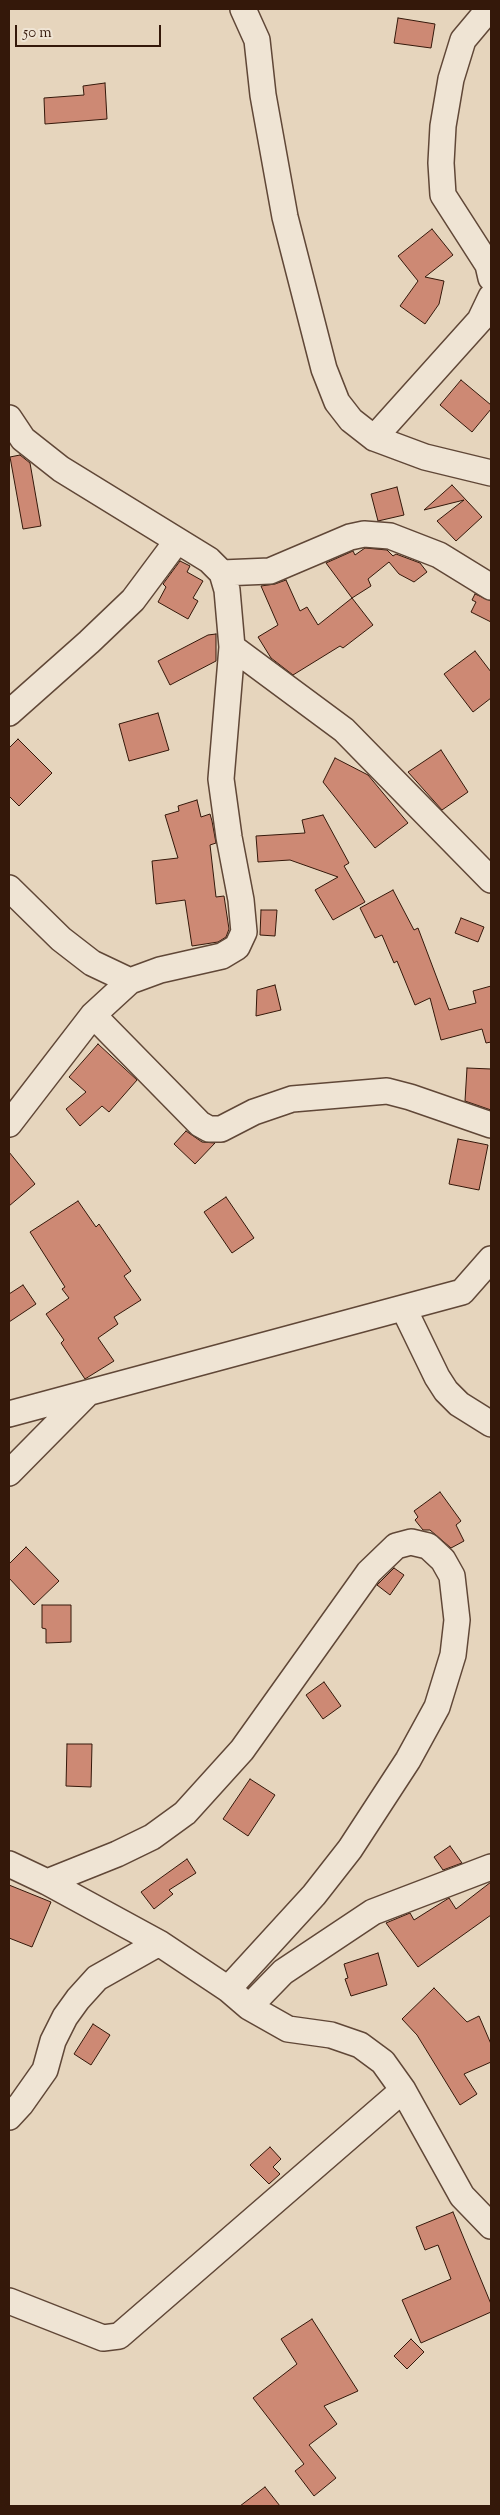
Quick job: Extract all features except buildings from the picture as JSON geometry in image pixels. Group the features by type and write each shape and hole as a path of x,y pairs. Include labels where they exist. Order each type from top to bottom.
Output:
{"street":[{"path":"243,9 256,40 263,95 285,217 324,369 338,402 351,420 374,438 425,457 491,473"},
{"path":"489,9 463,40 451,79 443,126 441,163 443,195 488,265 491,278"},
{"path":"374,438 480,320 491,296"},
{"path":"9,418 23,439 61,469 209,560 222,572 227,590 232,647 222,779 229,836 241,900 244,932 237,947 222,956 160,970 130,981 94,1015 9,1124"},
{"path":"222,572 270,570 350,537 364,534 390,536 438,555 491,587"},
{"path":"9,713 133,600 177,541"},
{"path":"232,647 344,730 491,880"},
{"path":"9,888 60,939 92,963 130,981"},
{"path":"94,1015 200,1124 209,1129 221,1129 254,1112 292,1100 387,1091 491,1125"},
{"path":"9,1414 86,1395 462,1292 491,1259"},
{"path":"404,1309 437,1377 446,1391 459,1404 491,1424"},
{"path":"9,1473 86,1395"},
{"path":"47,1882 117,1854 152,1837 185,1813 242,1750 368,1572 396,1546 411,1542 428,1546 444,1560 452,1576 456,1620 453,1655 437,1707 408,1760 350,1849 314,1895 228,1988"},
{"path":"9,1864 47,1882 158,1943 228,1988 249,2007 288,2029 331,2035 360,2046 383,2062 404,2090 462,2196 491,2228"},
{"path":"249,2007 283,1972 373,1912 491,1867"},
{"path":"9,2117 21,2104 44,2070 53,2041 64,2017 78,1998 97,1978 158,1943"},
{"path":"9,2301 103,2338 119,2336 404,2090"}]}
